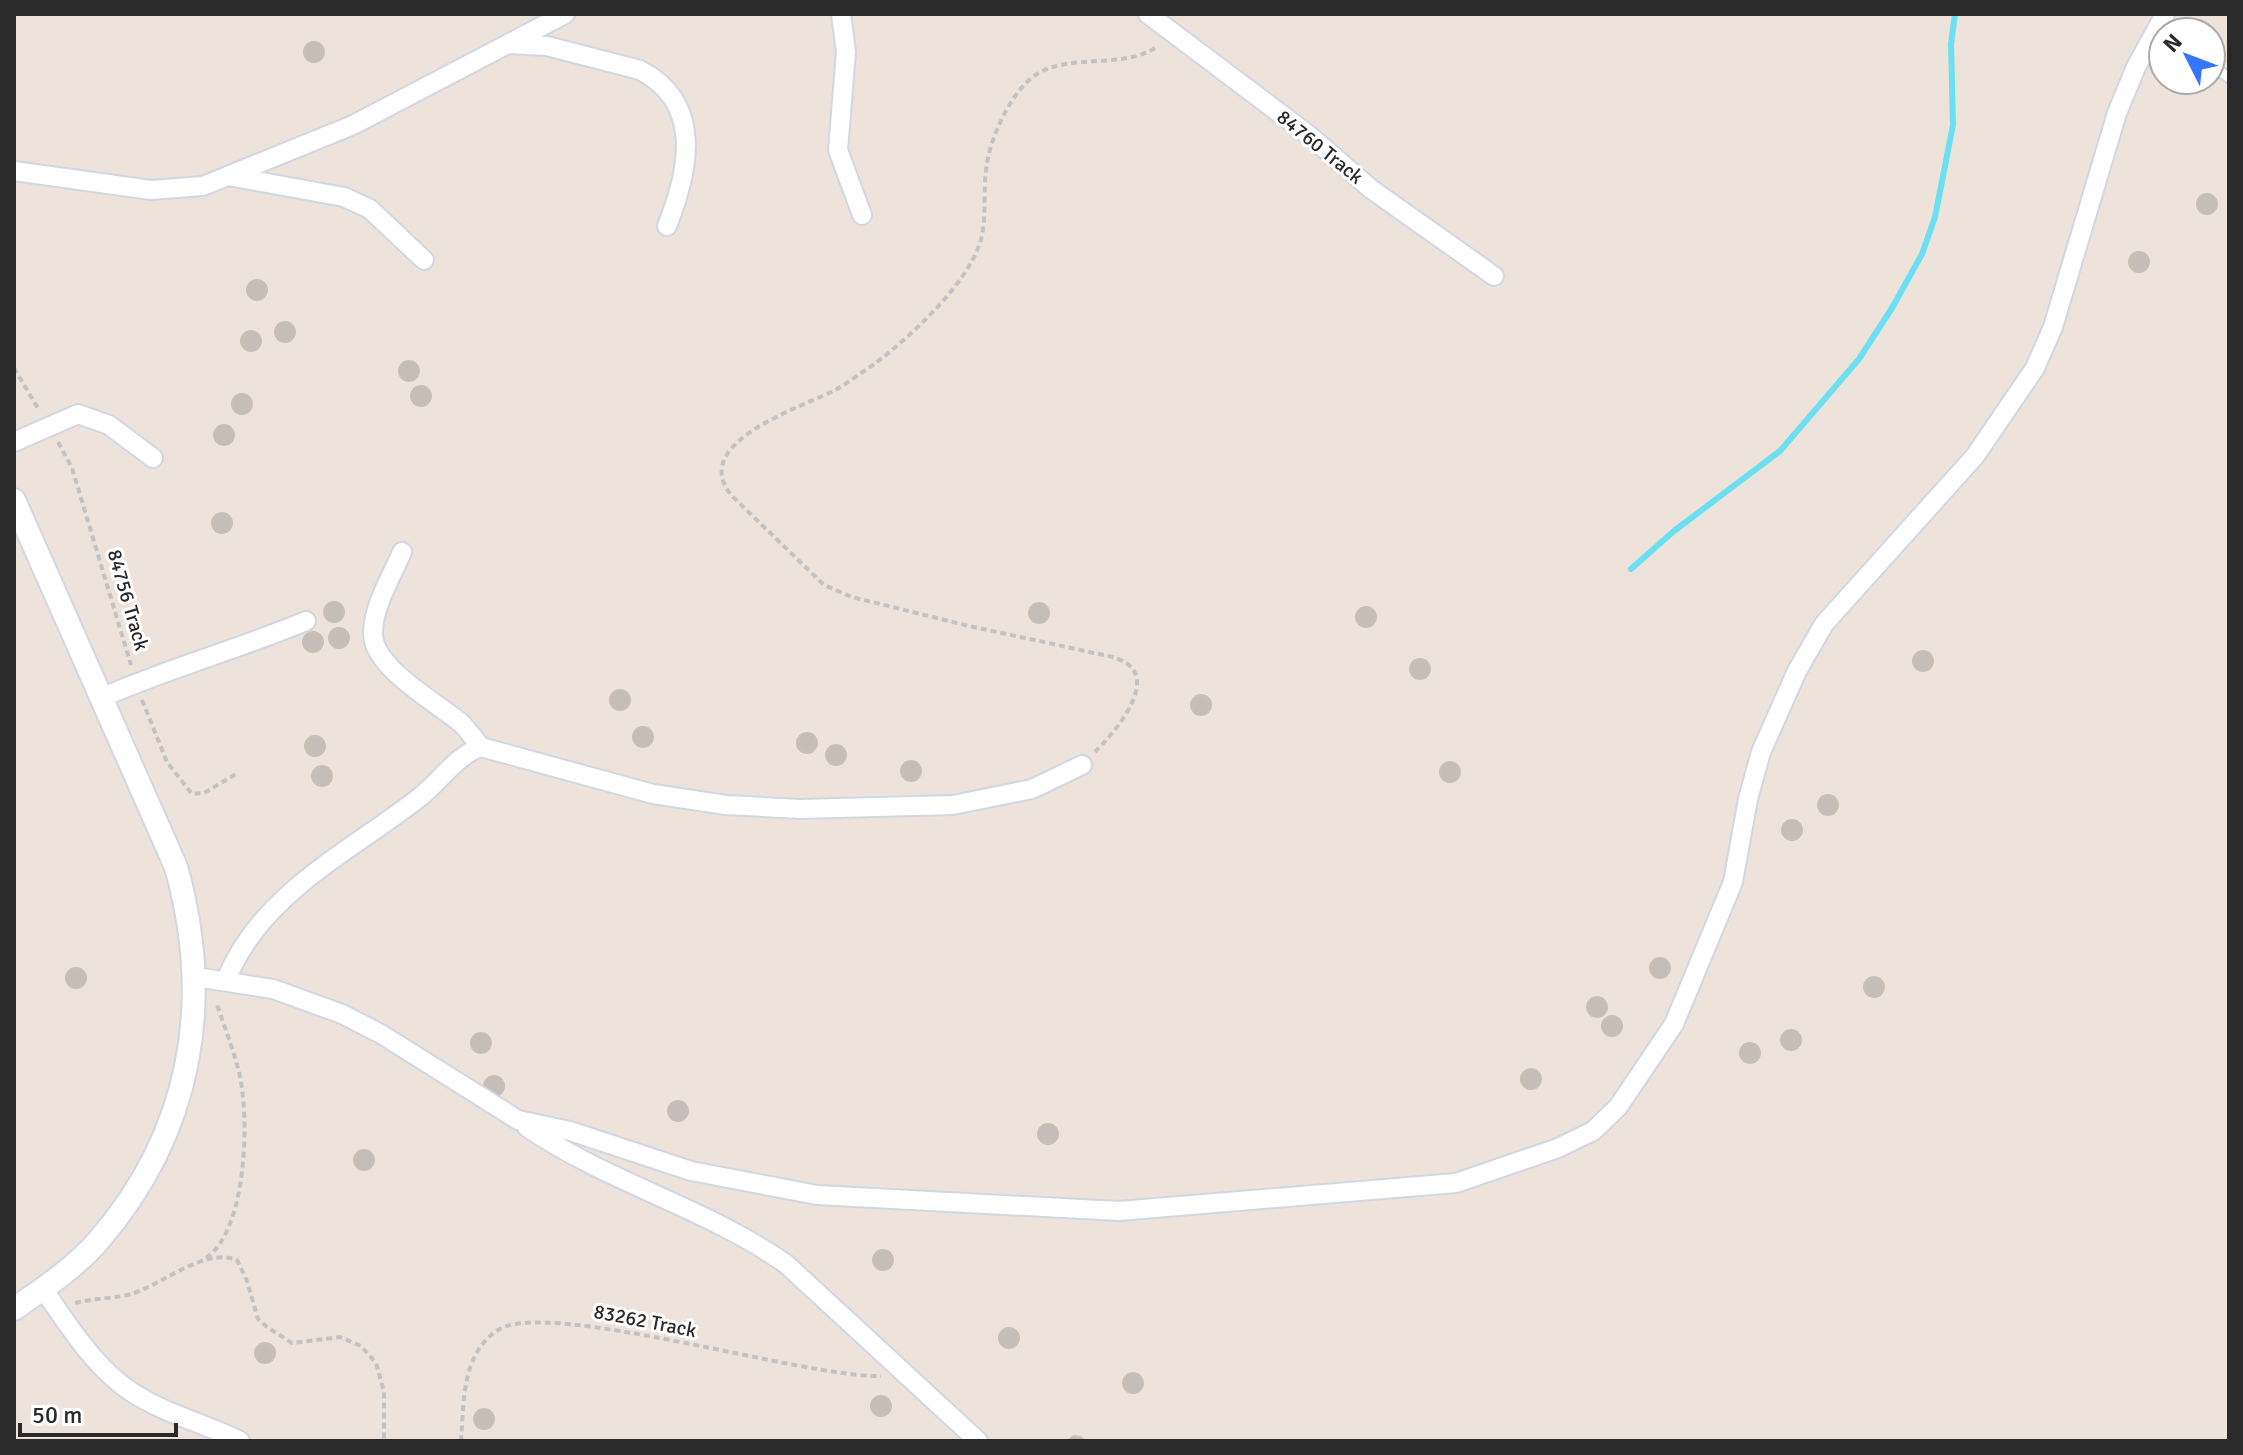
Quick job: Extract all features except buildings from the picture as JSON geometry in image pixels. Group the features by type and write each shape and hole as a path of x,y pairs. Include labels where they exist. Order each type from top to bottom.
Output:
{"street":[{"path":"14,171 151,190 203,186 353,125 565,14"},
{"path":"841,14 846,52 838,150 862,215"},
{"name":"84760 Track","path":"1155,19 1310,136 1371,189 1494,276"},
{"path":"507,44 547,46 605,64 640,70 654,77 670,94 681,112 688,152 682,189 667,226"},
{"path":"518,1120 570,1131 691,1171 817,1195 1119,1211 1456,1183 1508,1167 1593,1131 1618,1107 1674,1024 1733,882 1748,799 1761,752 1817,636 1850,591 1975,456 2035,368 2053,327 2117,113 2147,57"},
{"path":"228,176 344,197 370,209 424,260"},
{"path":"14,442 78,414 92,417 153,458"},
{"path":"14,500 176,867 209,978 188,1065 159,1149 99,1241 50,1298 14,1309"},
{"path":"402,552 376,616 372,635 378,650 414,689 463,725 481,747 653,794 726,805 800,809 953,805 1032,789 1082,765"},
{"path":"103,697 137,682 237,650 306,621"},
{"path":"209,978 240,951 260,923 294,890 339,853 417,800 461,759 481,747"},
{"path":"209,978 273,989 342,1014 381,1034 573,1157 729,1226 759,1244 786,1264 978,1441"},
{"path":"50,1298 116,1381 153,1403 240,1441"}],"path":[{"path":"1082,765 1113,734 1133,701 1137,678 1131,666 1113,657 852,597 824,585 733,497 724,487 723,474 730,452 754,428 783,411 837,389 914,331 970,264 980,241 986,166 1010,102 1028,80 1049,67 1119,59 1152,50 1164,35 1155,19"},
{"name":"84756 Track","path":"14,368 72,468 149,724 167,762 192,794 204,793 236,774"},
{"path":"197,1265 217,1251 229,1231 239,1196 243,1146 240,1075 209,978"},
{"path":"50,1298 136,1293 197,1265 227,1256 237,1260 258,1319 292,1343 340,1337 361,1346 376,1363 384,1392 384,1441"},
{"name":"83262 Track","path":"461,1441 468,1372 475,1353 498,1330 510,1325 579,1325 836,1372 865,1376 907,1375"}],"waterway":[{"path":"1631,569 1674,531 1780,451 1859,359 1892,308 1922,254 1935,217 1953,125 1951,44 1955,14"}]}
